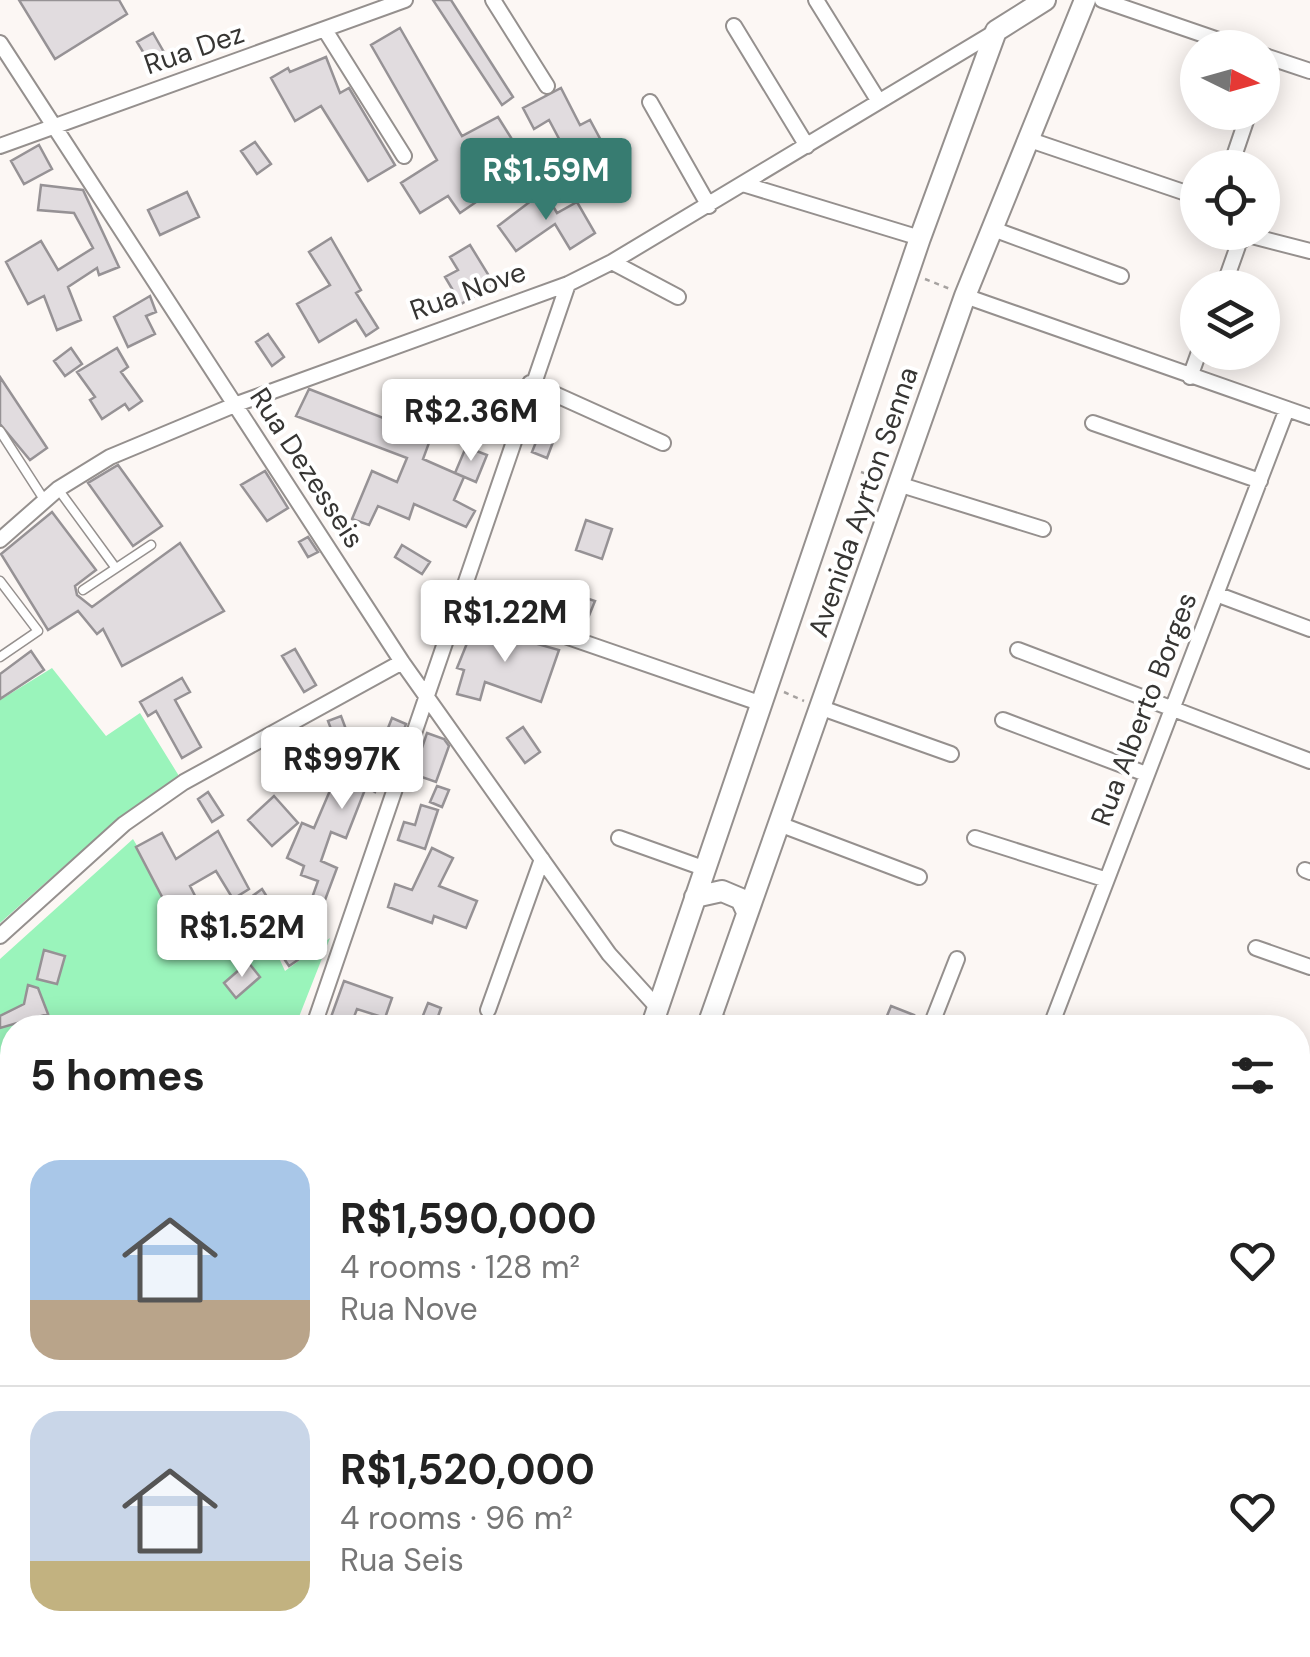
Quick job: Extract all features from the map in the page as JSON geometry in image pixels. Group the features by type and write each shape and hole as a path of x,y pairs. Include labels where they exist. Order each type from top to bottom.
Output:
{"street":[{"name":"Rua Dez","path":"0,146 405,0"},
{"path":"493,0 548,86"},
{"path":"816,0 878,100"},
{"name":"Rua Nove","path":"0,540 58,489 110,457 237,404 568,284 612,262 746,185 1045,0"},
{"name":"Avenida Ayrton Senna","path":"711,1015 965,296 1084,0"},
{"path":"1102,0 1190,30"},
{"path":"734,26 807,146"},
{"path":"325,30 404,156"},
{"name":"Avenida Ayrton Senna","path":"655,1015 908,272 996,31"},
{"name":"Rua Dezesseis","path":"0,44 402,662 653,1015"},
{"path":"1280,61 1310,71"},
{"path":"650,102 709,206"},
{"path":"1030,140 1180,192"},
{"path":"746,185 920,238"},
{"path":"993,229 1120,276"},
{"path":"1229,270 1239,244 1248,235 1310,251"},
{"path":"612,262 678,298"},
{"path":"317,1015 530,384 568,284"},
{"path":"965,296 1310,417"},
{"path":"1190,377 1193,370"},
{"path":"530,384 663,443"},
{"name":"Rua Alberto Borges","path":"1055,1015 1287,409"},
{"path":"1093,423 1260,481"},
{"path":"898,484 1043,529"},
{"path":"1216,594 1310,629"},
{"path":"458,599 765,695"},
{"path":"1018,650 1310,761"},
{"path":"0,936 124,824 184,782 402,662"},
{"path":"820,708 951,754"},
{"path":"1003,720 1146,774"},
{"path":"779,824 919,877"},
{"path":"620,838 706,869"},
{"path":"975,838 1104,879"},
{"path":"488,1010 542,858"},
{"path":"695,898 722,891 741,899 746,912"},
{"path":"1256,948 1310,968"},
{"path":"935,1015 957,960"}],"lane":[{"path":"0,431 45,501"},
{"path":"58,489 115,566"},
{"path":"83,590 151,545"},
{"path":"0,581 38,632 0,657"}],"path":[{"path":"908,272 965,296"},
{"path":"844,467 898,484"},
{"path":"765,695 820,708"}],"green space":[{"path":"52,668 106,736 140,713 179,776 70,861 0,923 0,700"},
{"path":"133,839 197,947 215,904 252,899 294,912 274,947 285,971 330,938 300,1015 0,1015 0,959"}],"building":[{"path":"19,0 119,0 127,14 55,59"},
{"path":"433,0 451,0 513,97 502,105"},
{"path":"400,28 462,136 498,117 515,144 467,175 482,198 460,213 448,196 420,213 401,183 437,160 371,45"},
{"path":"153,33 169,61 154,70 137,42"},
{"path":"326,57 340,93 349,88 395,165 368,181 321,106 295,121 271,78 288,68 290,72"},
{"path":"561,88 580,125 590,120 604,146 572,163 549,120 534,129 523,108"},
{"path":"255,142 271,164 257,174 241,151"},
{"path":"39,145 52,169 24,184 11,161"},
{"path":"41,185 83,190 119,267 99,275 97,268 68,287 81,320 57,330 44,296 28,304 6,262 41,241 58,270 93,248 74,213 38,210"},
{"path":"544,191 557,213 577,202 595,233 570,249 555,224 516,251 498,226"},
{"path":"187,192 199,217 160,235 148,210"},
{"path":"331,238 361,290 356,293 378,328 366,336 356,320 319,342 297,304 330,285 309,252"},
{"path":"470,245 494,284 461,304 445,277 458,270 450,257"},
{"path":"150,296 156,312 146,316 155,334 128,347 114,317"},
{"path":"268,334 284,357 272,366 256,342"},
{"path":"71,348 82,364 65,376 54,361"},
{"path":"117,348 128,367 121,372 142,401 129,410 125,404 102,419 90,400 95,397 77,372"},
{"path":"0,377 47,448 30,460 0,424"},
{"path":"309,389 401,425 403,421 433,432 423,459 464,477 454,500 475,511 466,527 414,504 409,519 378,506 369,525 352,519 372,471 397,482 407,458 296,416"},
{"path":"538,437 553,442 547,458 532,452"},
{"path":"466,447 487,455 476,482 455,473"},
{"path":"118,465 162,526 133,546 88,483"},
{"path":"265,471 288,508 267,521 241,485"},
{"path":"52,512 96,570 75,586 77,595 92,607 180,543 224,611 122,666 103,629 97,634 78,611 48,630 1,554"},
{"path":"586,520 612,529 602,559 576,550"},
{"path":"308,537 318,552 308,557 299,542"},
{"path":"402,545 430,562 422,574 395,557"},
{"path":"526,584 553,597 556,588 595,601 586,623 516,604"},
{"path":"474,626 559,650 541,702 485,682 480,700 457,694 464,670 457,668"},
{"path":"295,649 316,685 304,692 282,656"},
{"path":"31,651 44,670 0,699 0,674"},
{"path":"182,678 190,692 175,700 201,747 182,758 156,711 148,716 140,702"},
{"path":"341,716 350,740 337,745 328,721"},
{"path":"392,718 406,724 375,792 366,787 346,838 331,832 321,861 337,868 325,900 313,895 318,881 301,875 304,866 287,858 302,823 314,828 337,774 352,780 368,751 377,756"},
{"path":"523,727 540,752 525,763 507,738"},
{"path":"427,733 444,739 449,746 436,782 413,774"},
{"path":"437,786 449,790 442,807 430,802"},
{"path":"208,792 223,815 212,822 198,799"},
{"path":"274,796 298,823 272,846 248,820"},
{"path":"421,805 438,810 425,849 398,840 404,822 415,825"},
{"path":"218,831 249,889 233,899 216,871 190,886 207,919 181,933 136,847 162,833 176,859"},
{"path":"432,848 453,858 439,886 477,901 466,928 434,916 432,923 388,907 395,884 412,890"},
{"path":"262,889 269,900 254,911 247,900"},
{"path":"292,931 308,953 289,966 274,944"},
{"path":"44,950 65,956 57,984 37,979"},
{"path":"248,962 260,977 236,998 224,983"},
{"path":"344,981 392,998 386,1015 357,1009 355,1015 332,1015"},
{"path":"28,985 38,988 48,1014 2,1015 24,1004"},
{"path":"428,1003 441,1008 439,1015 423,1015"},
{"path":"891,1006 914,1015 887,1015"}]}
